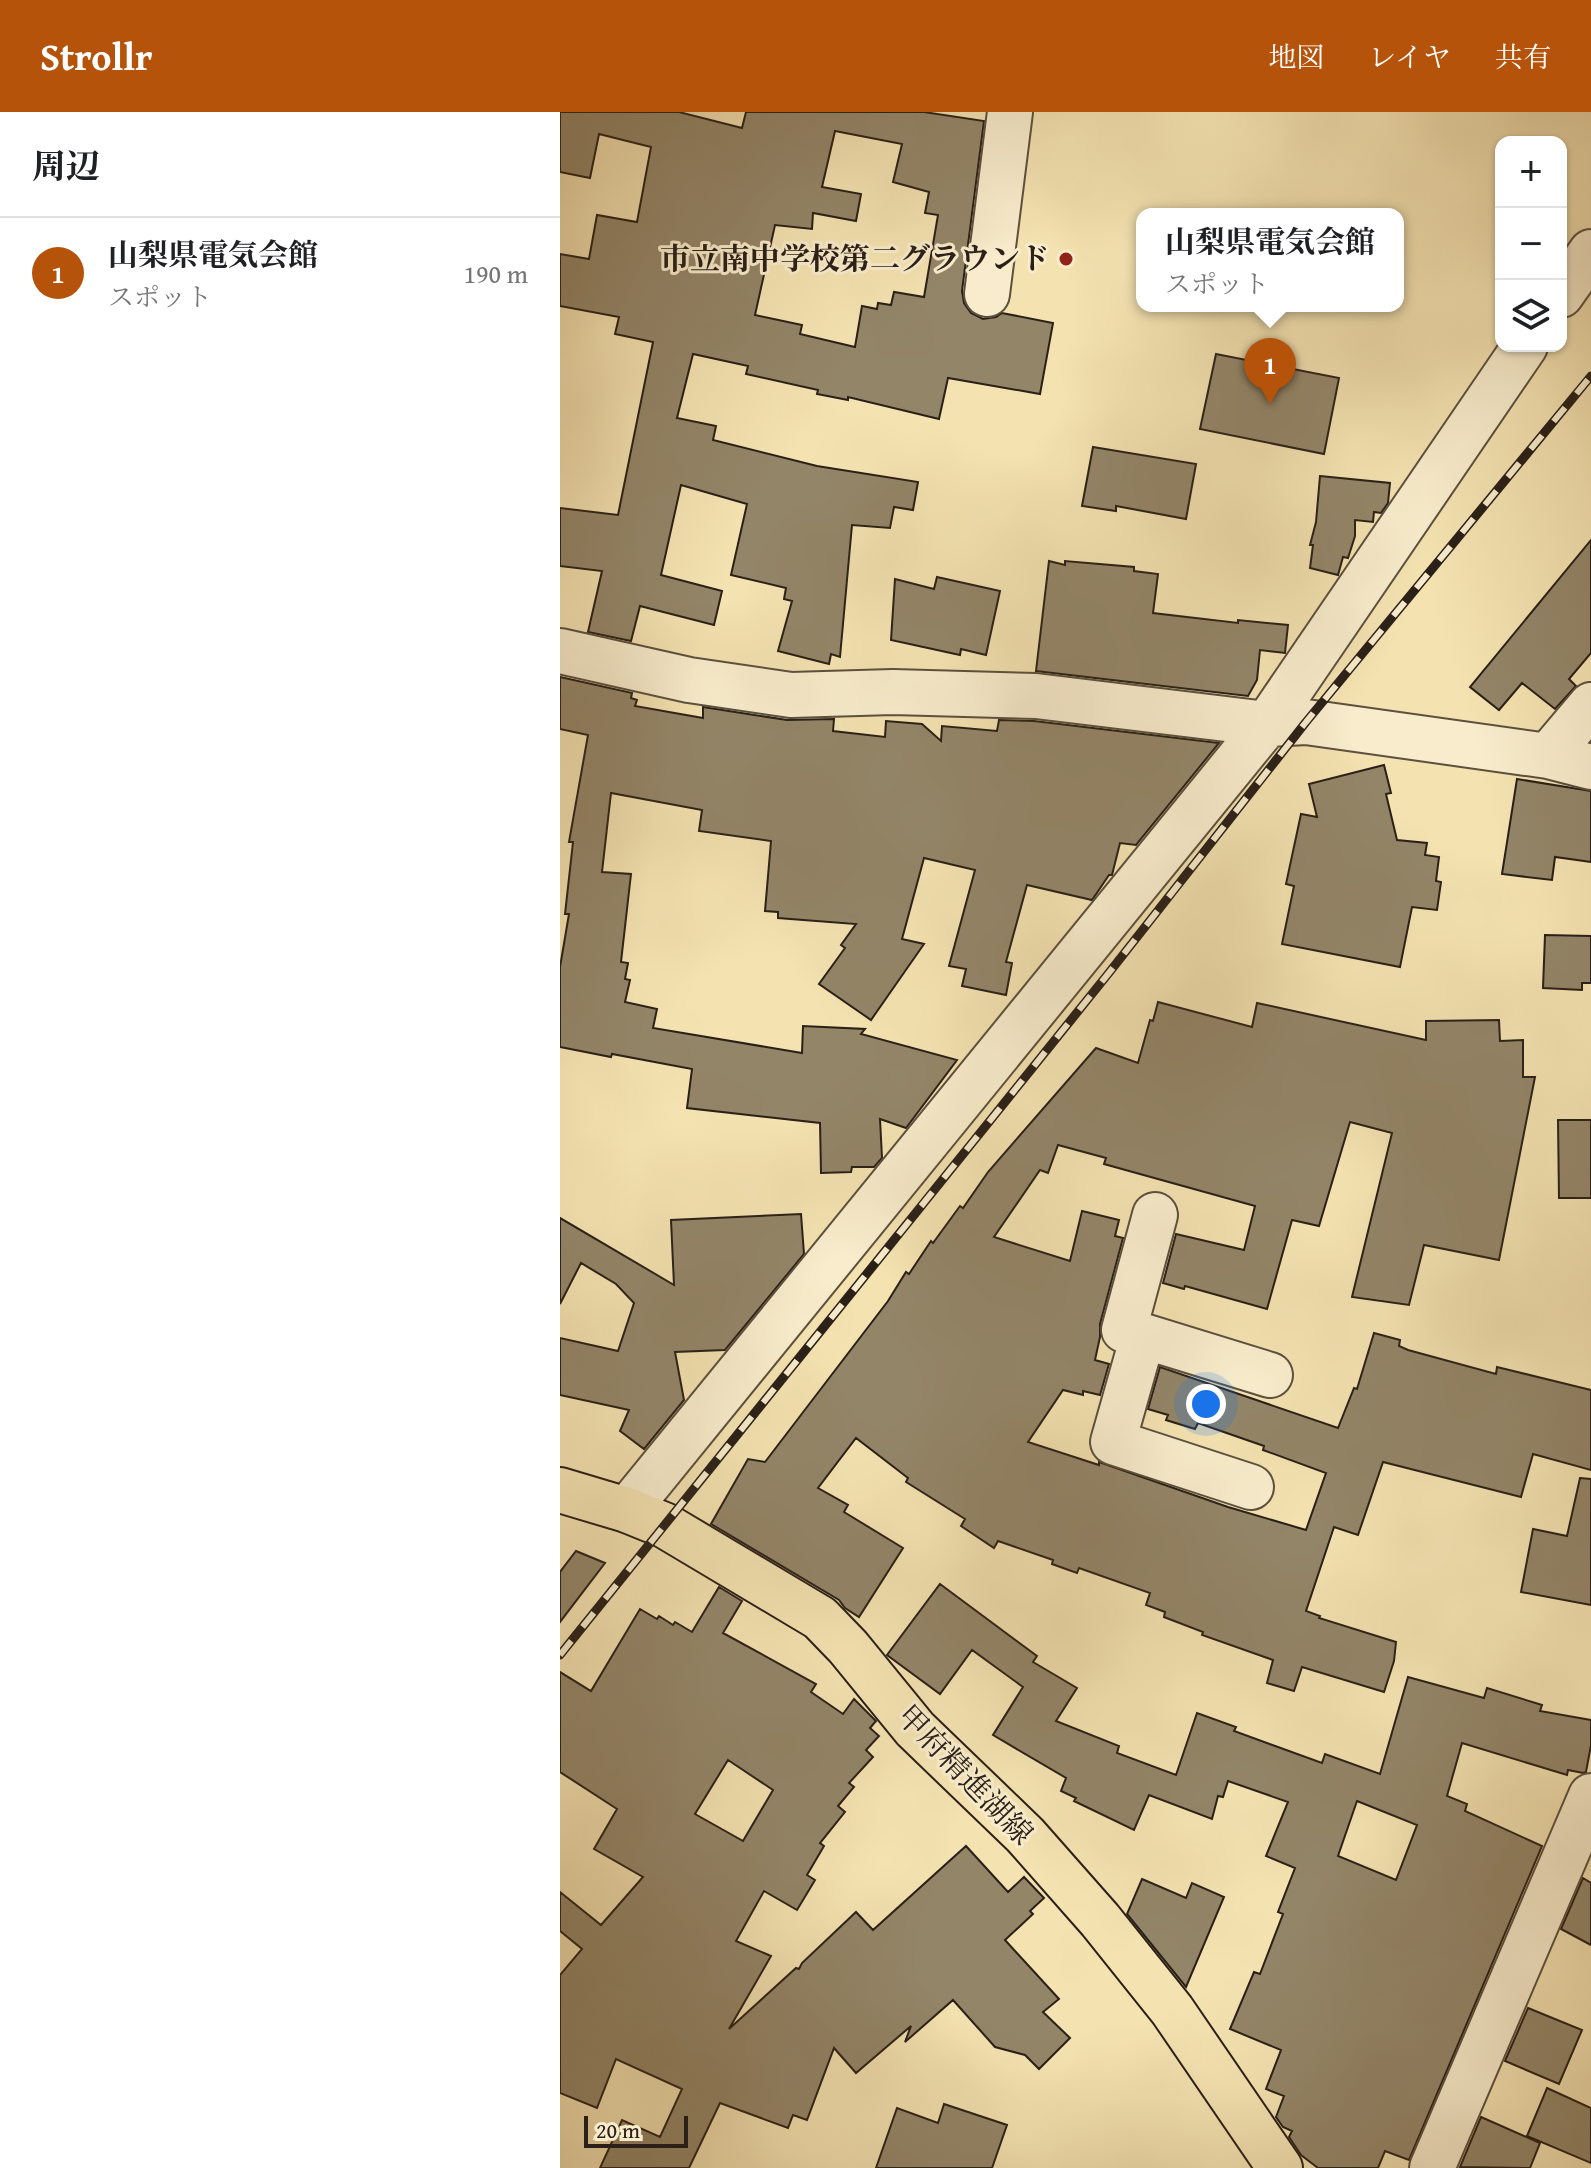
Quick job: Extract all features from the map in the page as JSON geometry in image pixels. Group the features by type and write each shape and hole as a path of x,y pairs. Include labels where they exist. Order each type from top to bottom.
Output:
{"main road":[{"name":"甲府精進湖線","path":"560,1490 627,1510 664,1525 820,1618 848,1647 915,1729 1025,1835 1100,1920 1172,2010 1280,2168"}],"street":[{"path":"987,294 1010,112"},
{"path":"1567,286 1591,252"},
{"path":"627,1510 1267,724 1521,352"},
{"path":"560,651 689,680 791,695 893,692 1036,696 1267,724 1306,722 1548,756 1591,767"},
{"path":"1548,756 1591,705"},
{"path":"1155,1215 1124,1330 1270,1375"},
{"path":"1143,1336 1113,1442 1251,1487"},
{"path":"1432,2168 1581,1849 1591,1796"}],"building":[{"path":"560,112 679,112 742,128 746,112 924,112 984,121 962,291 964,303 971,313 983,319 1002,313 1053,323 1040,394 948,378 939,419 848,397 848,400 817,394 818,390 746,374 748,366 693,354 677,418 716,426 713,440 817,466 918,482 913,510 894,507 890,528 852,525 840,657 831,654 829,664 778,651 792,601 784,599 786,588 731,575 747,504 681,485 661,575 722,591 714,625 640,606 631,641 588,632 602,571 560,566 560,508 618,515 653,342 615,334 619,317 560,306 560,254 589,259 597,215 637,222 651,147 599,134 590,178 560,172","holes":["835,131 902,144 893,182 929,192 925,213 938,215 924,297 894,292 891,305 878,303 877,309 862,306 855,347 800,334 802,325 755,315 775,225 812,229 813,213 856,221 861,194 822,187"]},
{"path":"1216,354 1339,378 1324,454 1200,429"},
{"path":"1093,447 1196,464 1186,519 1116,506 1116,511 1082,506"},
{"path":"1320,476 1390,483 1388,503 1381,513 1374,512 1373,522 1355,520 1355,536 1348,558 1343,557 1338,575 1310,568 1313,545 1310,545 1316,522"},
{"path":"1591,540 1591,653 1569,679 1576,686 1555,709 1522,683 1499,710 1470,687"},
{"path":"1049,561 1065,565 1065,561 1134,567 1134,571 1158,574 1153,613 1238,623 1238,620 1288,625 1285,653 1260,650 1257,680 1248,696 1036,671"},
{"path":"937,577 1000,591 986,655 961,649 960,655 891,640 895,579 934,589"},
{"path":"560,677 632,693 631,698 637,700 635,706 703,718 703,707 787,720 834,719 833,731 885,737 886,721 922,724 941,741 942,726 997,731 999,720 1034,721 1219,743 1136,845 1120,843 1112,875 1092,900 1027,885 1006,962 1012,963 1006,995 962,986 966,969 949,966 975,870 924,858 902,939 924,944 871,1020 819,984 845,948 841,945 856,924 778,918 778,912 765,911 771,841 699,831 702,810 611,793 602,872 631,874 621,962 628,963 625,979 630,980 625,1002 657,1009 653,1028 802,1053 803,1026 865,1029 861,1034 957,1060 906,1128 880,1119 882,1158 874,1167 852,1167 851,1172 821,1173 820,1123 687,1108 692,1069 560,1047 560,967 569,914 565,914 573,842 569,842 588,735 560,729"},
{"path":"1384,765 1391,793 1386,794 1397,840 1427,843 1425,855 1439,857 1436,881 1441,882 1437,910 1412,907 1400,967 1282,944 1294,886 1286,884 1301,814 1317,817 1309,784"},
{"path":"1517,779 1591,791 1591,862 1555,857 1552,880 1502,874"},
{"path":"1545,935 1591,936 1591,983 1582,983 1582,990 1543,988"},
{"path":"1158,1002 1252,1027 1257,1003 1426,1040 1426,1021 1499,1020 1500,1041 1523,1040 1523,1077 1535,1077 1499,1260 1424,1245 1409,1305 1352,1297 1392,1133 1350,1122 1319,1226 1292,1220 1267,1309 1185,1286 1184,1289 1163,1283 1176,1234 1244,1250 1255,1206 1104,1164 1106,1158 1058,1145 1048,1173 1040,1170 994,1237 1070,1261 1082,1211 1119,1220 1115,1236 1123,1238 1100,1324 1095,1360 1109,1364 1100,1395 1063,1390 1028,1442 1306,1530 1326,1473 1263,1450 1264,1446 1198,1423 1195,1429 1166,1420 1168,1415 1148,1409 1160,1367 1338,1428 1354,1388 1357,1389 1374,1333 1400,1340 1399,1346 1408,1350 1496,1374 1497,1367 1591,1390 1591,1470 1533,1454 1521,1497 1383,1462 1358,1535 1334,1527 1306,1611 1396,1642 1394,1661 1384,1692 1302,1667 1294,1691 1267,1683 1273,1660 1202,1635 1203,1632 1164,1617 1165,1612 1146,1605 1150,1593 1079,1568 1077,1573 1052,1564 1053,1560 998,1541 994,1548 961,1526 965,1519 906,1482 908,1478 856,1438 818,1488 848,1505 844,1512 903,1548 859,1617 839,1600 711,1524 748,1459 765,1462 888,1301 906,1272 909,1274 931,1241 933,1243 960,1206 963,1208 988,1172 1096,1048 1138,1063"},
{"path":"1558,1120 1591,1120 1591,1198 1559,1198"},
{"path":"801,1214 804,1254 725,1350 675,1352 684,1400 644,1449 620,1431 629,1410 560,1395 560,1338 618,1351 634,1303 616,1284 581,1263 560,1304 560,1218 674,1285 671,1220"},
{"path":"1580,1478 1591,1479 1591,1605 1521,1592 1533,1529 1567,1536"},
{"path":"576,1551 605,1563 560,1622 560,1572"},
{"path":"940,1584 1037,1656 1033,1662 1077,1688 1056,1721 1119,1746 1117,1753 1176,1775 1197,1713 1236,1727 1234,1731 1322,1763 1325,1754 1380,1774 1408,1677 1484,1698 1487,1688 1542,1705 1540,1711 1591,1720 1591,1745 1586,1772 1583,1773 1568,1770 1567,1775 1462,1743 1447,1796 1467,1804 1465,1811 1542,1846 1409,2160 1385,2151 1378,2168 1318,2168 1301,2155 1289,2137 1292,2131 1283,2127 1276,2117 1284,2096 1266,2089 1281,2050 1230,2029 1254,1972 1260,1974 1283,1914 1278,1912 1295,1868 1266,1856 1288,1802 1228,1781 1223,1797 1218,1796 1212,1819 1149,1795 1134,1830 1074,1801 1076,1798 1061,1791 1066,1778 993,1735 1023,1687 972,1650 940,1694 887,1655","holes":["1357,1801 1417,1825 1396,1880 1338,1856"]},
{"path":"719,1587 742,1601 723,1633 816,1684 811,1692 843,1714 854,1699 876,1721 870,1728 879,1736 866,1750 873,1757 849,1783 854,1787 838,1806 845,1812 820,1843 824,1846 807,1875 815,1880 797,1910 764,1891 736,1941 771,1956 729,2029 796,1968 799,1969 856,1912 873,1930 966,1846 1008,1892 1024,1877 1044,1898 1030,1911 1033,1914 1005,1940 1059,1999 1043,2012 1070,2038 1039,2069 1025,2055 995,2047 953,2000 905,2042 911,2026 856,2073 834,2048 807,2120 793,2115 788,2128 720,2103 689,2168 600,2168 622,2120 660,2137 682,2089 616,2059 597,2108 560,2093 560,1975 582,1949 560,1931 560,1892 601,1925 643,1877 594,1849 617,1809 560,1772 560,1672 591,1691 640,1609 692,1632","holes":["728,1760 773,1790 743,1841 695,1814"]},
{"path":"1583,1878 1591,1883 1591,1945 1561,1929"},
{"path":"1142,1879 1186,1898 1192,1883 1224,1897 1186,1987 1127,1914"},
{"path":"1528,2008 1582,2030 1559,2084 1505,2061"},
{"path":"1547,2088 1591,2108 1591,2163 1527,2136"},
{"path":"944,2104 1007,2125 992,2168 876,2168 897,2108 938,2123"},
{"path":"1481,2117 1540,2143 1530,2168 1460,2167"}],"railway":[{"path":"560,1655 1108,974 1306,722 1591,376"}],"place":[{"name":"市立南中学校第二グラウンド","path":"1066,259"},
{"name":"山梨県電気会館","path":"1270,404"}]}
